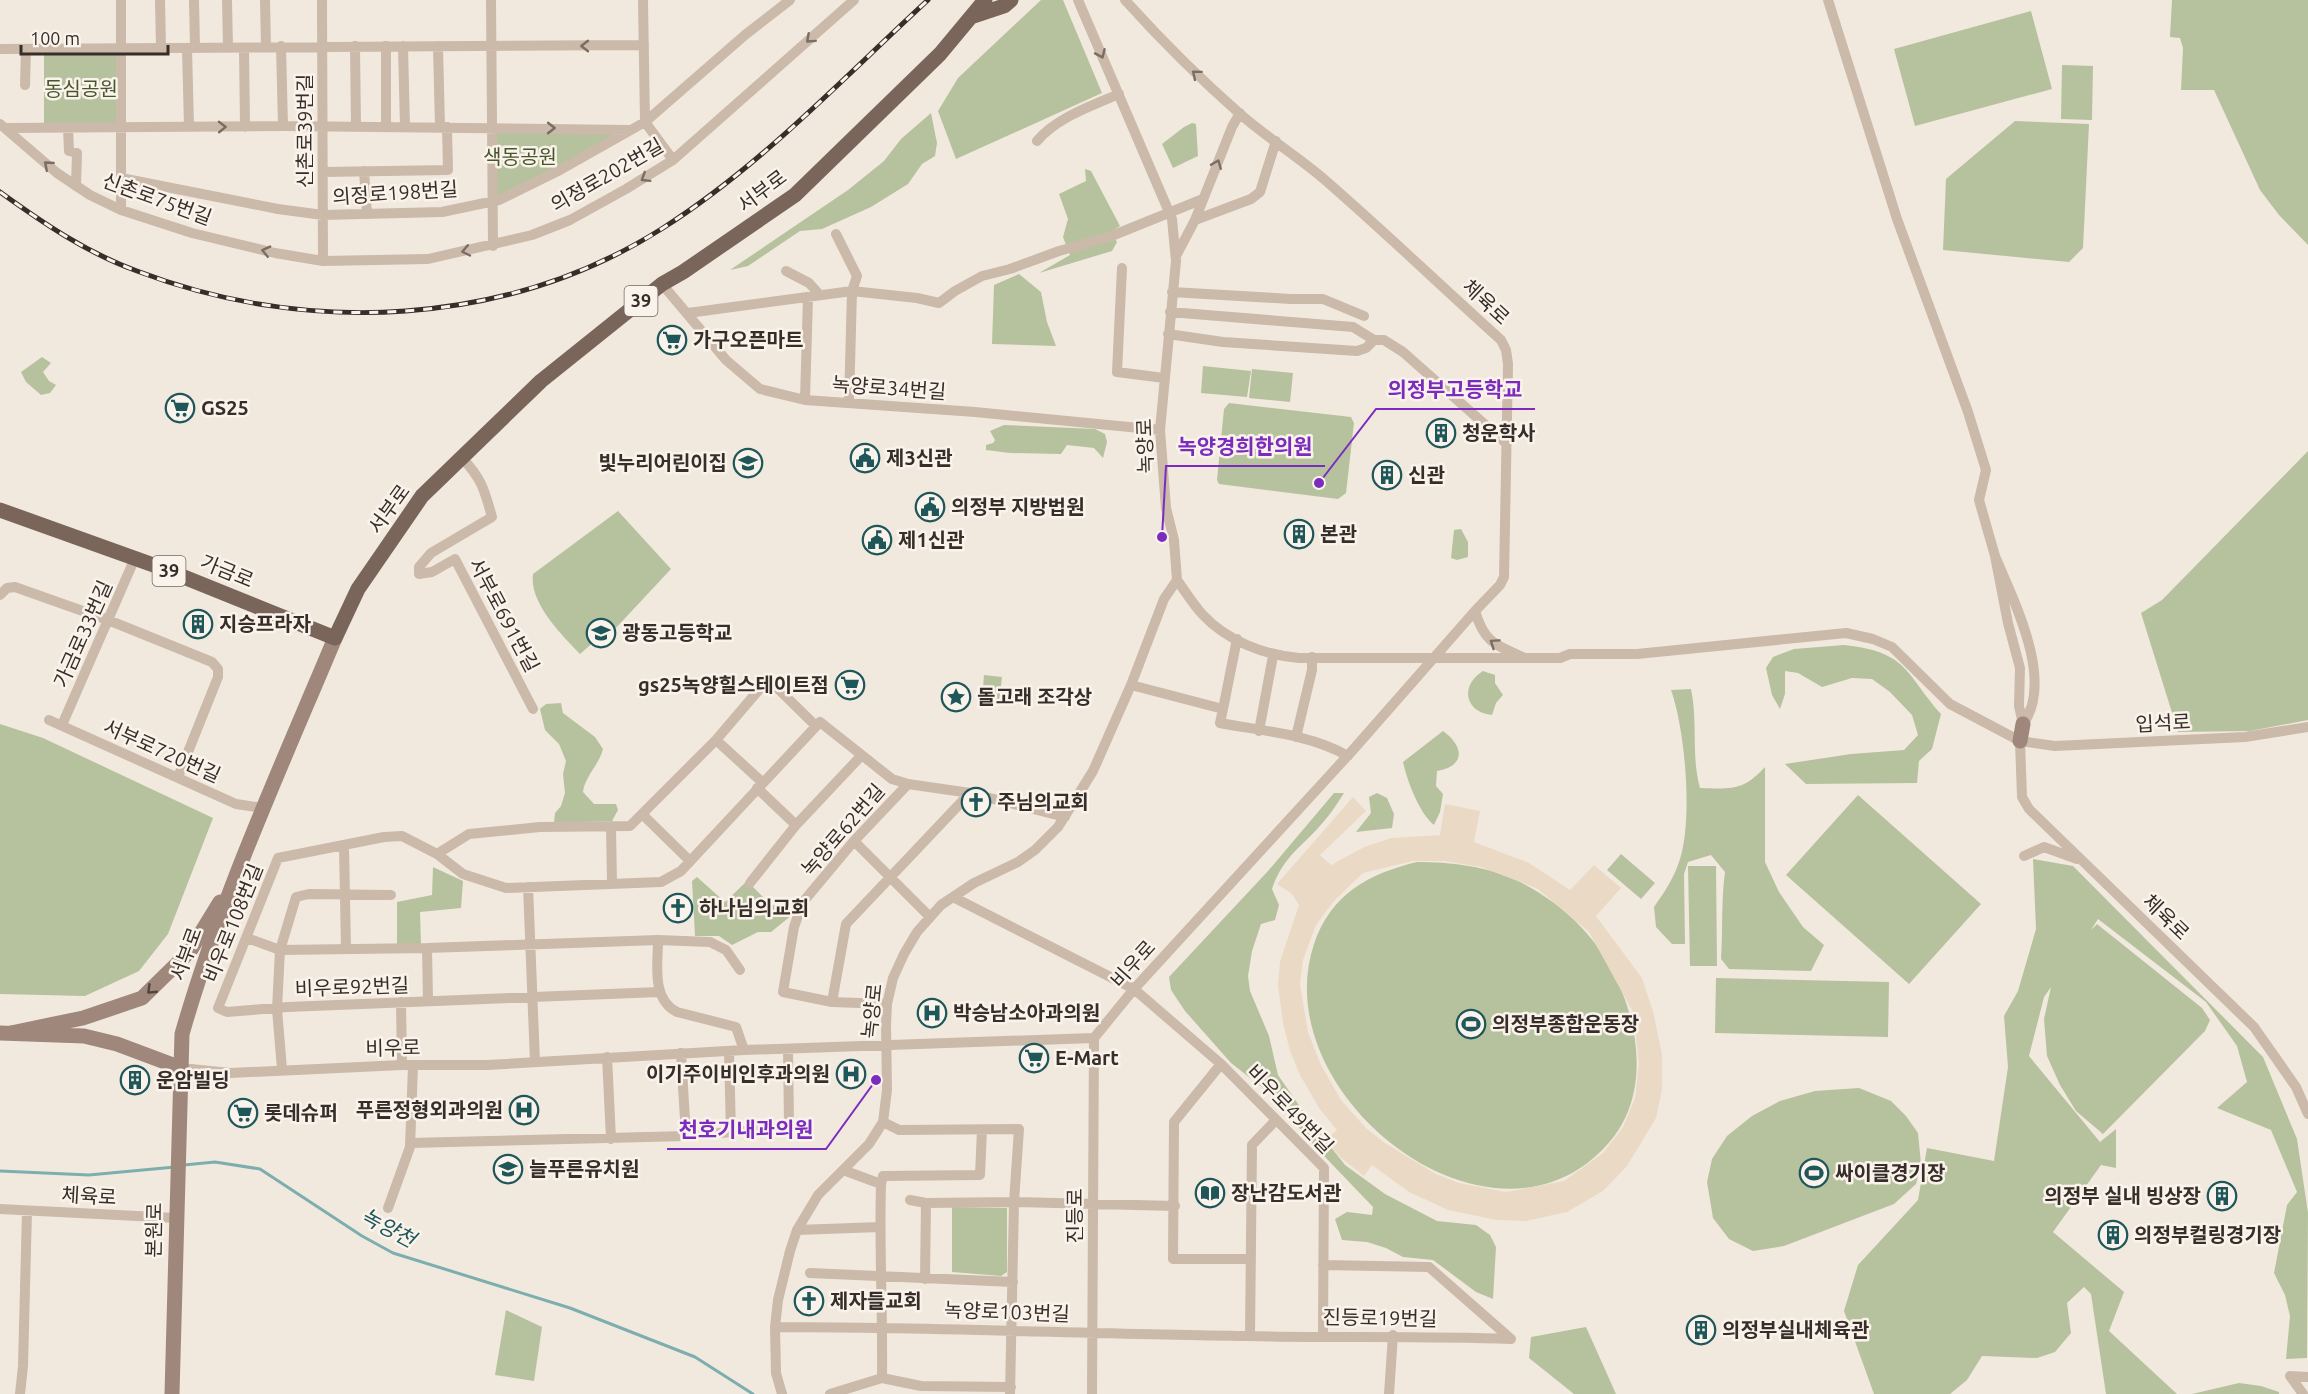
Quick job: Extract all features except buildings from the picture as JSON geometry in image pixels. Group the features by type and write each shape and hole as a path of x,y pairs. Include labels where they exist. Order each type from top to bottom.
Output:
{"main road":[{"name":"서부로","path":"335,639 358,589 422,496 541,381 662,284 795,195 940,54 985,0"},
{"path":"971,17 1004,6 1011,0"},
{"name":"가금로","path":"0,510 135,558 335,639"}],"street":[{"path":"121,0 121,210"},
{"path":"160,0 161,48"},
{"path":"189,128 194,0"},
{"path":"227,0 228,47"},
{"path":"265,0 266,46"},
{"name":"신촌로39번길","path":"322,0 323,261"},
{"path":"491,0 493,246"},
{"path":"643,0 645,122 673,160"},
{"name":"의정로198번길","path":"121,178 278,209 323,215 442,212 493,201 560,170 645,122 745,35 790,0"},
{"name":"녹양로","path":"782,1394 776,1373 775,1327 781,1286 797,1230 818,1195 869,1144 883,1122 887,1090 888,1004 893,978 904,954 929,916 953,897 1035,850 1065,817 1093,771 1131,685 1164,599 1177,580 1174,540 1166,508 1160,430 1176,256 1170,213 1078,0"},
{"name":"체육로","path":"1125,0 1161,40 1240,113 1363,212 1501,340 1506,350 1508,364 1504,577 1500,585 1436,657"},
{"path":"1828,0 1898,219 1968,412 1986,470 1979,500 1995,556 2008,623 2020,668 2019,706 2023,724 2020,741"},
{"name":"의정로202번길","path":"323,261 428,259 493,246 532,235 570,220 673,160 849,2"},
{"path":"0,49 644,45"},
{"path":"281,46 283,126"},
{"path":"355,46 356,127"},
{"path":"386,46 386,127"},
{"path":"404,46 405,127"},
{"path":"323,172 448,170 438,46"},
{"path":"244,48 244,127"},
{"path":"25,85 26,49"},
{"path":"1037,141 1046,130 1119,94"},
{"path":"1176,256 1195,220 1232,127 1240,113"},
{"path":"3,126 189,128 323,126 630,130"},
{"name":"신촌로75번길","path":"3,126 57,173 121,210 192,233 275,253 323,261"},
{"path":"68,128 69,151 77,153 76,186"},
{"path":"1195,220 1251,199 1260,192 1276,141"},
{"path":"364,171 367,214"},
{"path":"688,313 852,291 917,298 939,303 982,276 1010,270 1059,251 1109,237 1203,199"},
{"path":"836,234 857,276 852,291 849,403"},
{"path":"1122,268 1117,372 1164,378"},
{"path":"786,271 809,283 813,296 805,400"},
{"name":"녹양로34번길","path":"662,284 726,360 760,389 805,400 975,412 1160,430"},
{"path":"1172,292 1323,299 1364,316"},
{"path":"1170,312 1353,327 1374,340 1384,340 1403,352 1507,444"},
{"path":"1168,334 1223,342 1357,351 1366,348 1374,340"},
{"name":"서부로691번길","path":"462,458 476,472 483,484 492,517 431,553 419,567 419,574 432,572 455,559 533,709"},
{"path":"1995,556 2022,620 2033,665 2036,693 2029,716 2023,724"},
{"name":"가금로33번길","path":"62,725 135,558"},
{"path":"1177,580 1202,615 1223,632 1273,656 1259,730"},
{"path":"0,595 7,588 15,587 108,620 212,662 218,669 219,677 178,777"},
{"path":"1475,611 1481,630 1493,644 1528,659"},
{"name":"입석로","path":"1273,656 1560,658 1570,654 1637,654 1846,633 1873,639 1892,647 1950,704 2020,741 2055,746 2245,737 2308,727"},
{"name":"서부로","path":"181,1068 182,1034 192,999 263,808 335,639"},
{"path":"1237,639 1220,723 1331,746 1348,756"},
{"path":"1296,737 1312,670 1312,657"},
{"name":"비우로","path":"181,1068 230,1073 408,1065 487,1065 744,1050 1094,1038 1134,989 1436,657"},
{"name":"녹양로62번길","path":"437,854 469,834 540,827 630,826 716,740 768,679 816,726 820,722 892,779 908,784 970,793 1065,817"},
{"path":"1131,685 1222,709"},
{"name":"서부로720번길","path":"49,720 236,804 263,808"},
{"path":"437,854 463,874 506,888 661,882 681,871 816,726"},
{"path":"716,740 796,825"},
{"name":"체육로","path":"2020,741 2022,797 2029,809 2254,1027 2296,1087 2308,1114"},
{"name":"녹양로62번길","path":"750,883 796,825 861,756"},
{"name":"녹양로62번길","path":"888,1004 832,1002 783,992 794,927 803,902 854,841 908,784"},
{"path":"832,1002 846,924 970,793"},
{"path":"642,814 690,861"},
{"path":"611,826 612,884"},
{"name":"비우로108번길","path":"277,1009 228,1012 218,1008 278,858 345,847 384,837 402,836 437,854"},
{"path":"854,841 929,916"},
{"path":"345,847 346,949"},
{"path":"2024,856 2044,847 2082,860"},
{"path":"6,1033 83,1018 142,998 190,951 236,877"},
{"path":"528,887 535,1062"},
{"path":"282,1069 277,1009 280,950 296,897 309,894 391,895"},
{"path":"953,897 1134,989"},
{"path":"247,938 280,950 427,948 658,940 710,942 726,950 740,970"},
{"path":"658,940 659,992 670,1009 736,1027 744,1050"},
{"name":"비우로92번길","path":"427,948 428,1001"},
{"name":"비우로49번길","path":"1134,989 1221,1064 1324,1168 1323,1335"},
{"name":"비우로92번길","path":"277,1009 659,992"},
{"path":"388,1208 410,1141 408,1065 401,1002"},
{"path":"6,1033 84,1036 117,1044 181,1068"},
{"name":"진등로","path":"1092,1394 1094,1038"},
{"path":"410,1141 686,1136 789,1125 788,1049"},
{"path":"729,1051 731,1133"},
{"path":"681,1053 686,1136"},
{"path":"607,1057 611,1139"},
{"path":"1221,1064 1174,1122 1173,1259 1251,1259"},
{"name":"본원로","path":"172,1394 181,1068"},
{"path":"1250,1336 1252,1145 1275,1121"},
{"path":"830,1394 882,1378 921,1386 1010,1391 1014,1202 1019,1129 899,1130 883,1122"},
{"path":"882,1378 880,1227 883,1176 980,1175 982,1130"},
{"path":"843,1170 881,1184"},
{"path":"910,1200 926,1203 1014,1202 1175,1206"},
{"path":"925,1279 926,1203"},
{"name":"체육로","path":"0,1209 176,1218"},
{"path":"20,1394 23,1366 27,1211"},
{"path":"797,1230 880,1227"},
{"name":"진등로19번길","path":"1094,1332 1250,1336 1393,1335 1510,1339 1429,1267 1323,1265"},
{"path":"810,1274 1013,1282"},
{"name":"녹양로103번길","path":"775,1327 1094,1332"},
{"path":"1389,1394 1393,1335"},
{"path":"2303,1394 2290,1376 2308,1377"}],"green space":[{"path":"1041,0 1063,0 1102,93 956,159 938,111 958,78"},
{"path":"2172,0 2308,0 2308,245 2279,215 2260,190 2214,90 2181,90 2183,48 2180,38 2170,37"},
{"path":"2031,11 2052,89 1915,126 1894,49"},
{"name":"동심공원","path":"117,53 118,124 44,124 44,54"},
{"path":"2062,65 2093,66 2092,120 2061,119"},
{"path":"931,113 937,143 935,156 922,164 908,184 871,207 822,229 800,231 748,266 730,270 848,190 884,161 901,139"},
{"path":"2015,121 2089,124 2083,248 2069,262 1943,250 1946,179"},
{"path":"1192,123 1196,124 1198,156 1173,168 1162,144"},
{"name":"색동공원","path":"495,131 619,132 577,157 494,196"},
{"path":"1085,169 1091,171 1120,226 1111,232 1117,242 1112,251 1039,273 1070,255 1063,237 1068,219 1059,194 1086,181"},
{"path":"1019,274 1041,292 1047,322 1056,346 992,344 994,285"},
{"path":"42,357 51,363 43,372 49,381 56,385 50,393 41,395 26,382 21,372"},
{"path":"1203,366 1251,371 1247,397 1201,393"},
{"path":"1252,369 1293,373 1290,402 1249,398"},
{"path":"1229,403 1351,417 1354,423 1346,493 1338,499 1219,484 1217,480 1224,409"},
{"path":"1004,425 1095,429 1105,434 1107,442 1103,458 1094,448 1067,445 1061,454 986,450 986,445 995,440 990,431"},
{"path":"2308,451 2308,720 2250,731 2178,732 2141,613 2162,600"},
{"path":"618,511 671,569 614,630 611,627 580,654 556,628 541,607 533,585 533,574"},
{"path":"1461,529 1468,542 1468,557 1457,560 1451,558 1454,530"},
{"path":"1844,645 1881,653 1903,666 1941,714 1932,749 1919,761 1917,783 1806,784 1785,764 1851,754 1904,750 1918,735 1912,715 1890,692 1872,679 1852,678 1822,687 1798,673 1785,671 1785,694 1780,709 1772,695 1766,668 1773,657 1794,649"},
{"path":"1483,671 1495,675 1495,683 1503,695 1496,703 1492,715 1476,709 1468,697 1471,683"},
{"path":"984,675 1002,677 999,702 982,701"},
{"path":"1691,689 1697,776 1700,788 1736,787 1750,781 1765,767 1765,862 1779,892 1803,927 1824,945 1811,971 1729,969 1721,959 1725,872 1711,855 1688,862 1684,874 1685,944 1672,944 1656,927 1654,907 1678,865 1686,821 1686,774 1680,727 1671,690"},
{"path":"561,703 563,713 595,737 603,749 586,781 583,792 594,804 616,804 618,810 612,821 554,823 555,813 561,806 565,793 563,774 566,761 559,744 545,730 540,709 546,704"},
{"path":"0,724 43,738 213,818 168,934 139,971 85,996 0,994"},
{"path":"1443,731 1455,743 1459,755 1453,765 1437,771 1436,786 1443,794 1440,812 1434,825 1419,805 1403,762"},
{"path":"1334,793 1344,793 1325,820 1288,859 1277,877 1272,889 1279,905 1275,920 1261,924 1252,951 1248,976 1250,991 1269,1036 1278,1075 1345,1165 1385,1194 1437,1221 1476,1225 1490,1235 1496,1247 1493,1299 1476,1292 1433,1260 1403,1257 1367,1242 1342,1240 1335,1219 1347,1212 1372,1215 1373,1207 1304,1135 1289,1113 1263,1088 1231,1063 1185,1011 1171,990 1169,977 1268,871"},
{"path":"1377,793 1387,798 1394,814 1392,828 1356,832 1371,813 1369,797"},
{"path":"1858,795 1981,904 1909,984 1786,875"},
{"path":"1621,854 1655,883 1641,899 1607,870"},
{"path":"2033,859 2073,866 2263,1057 2297,1139 2308,1213 2307,1358 2286,1359 2290,1316 2285,1295 2274,1273 2287,1205 2297,1192 2271,1130 2217,1108 2247,1082 2237,1046 2206,1002 2098,919 2091,930 2097,924 2202,1008 2210,1020 2205,1031 2103,1134 2076,1111 2060,1085 2047,1056 2044,1019 2051,987 2044,997 2029,1056 2100,1142 2116,1129 2116,1168 2101,1165 2053,1232 2124,1292 2109,1331 2177,1394 2106,1394 2091,1294 2084,1287 2067,1303 2071,1333 2055,1352 2037,1358 1982,1356 1967,1380 1950,1394 1874,1394 1844,1311 1858,1265 1918,1200 1927,1148 1994,1161 2008,1067 2004,1016 2018,991 2036,929"},
{"name":"의정부종합운동장","path":"1417,862 1481,868 1526,885 1559,907 1580,926 1598,947 1613,972 1625,1000 1633,1029 1637,1058 1635,1087 1627,1114 1612,1139 1565,1177 1511,1189 1455,1179 1402,1151 1356,1110 1323,1059 1308,1002 1314,944 1321,927 1341,899 1367,880"},
{"path":"1688,866 1716,866 1717,966 1690,966"},
{"path":"433,867 463,881 461,908 420,912 421,945 397,946 397,902 432,895"},
{"path":"697,877 725,902 747,881 768,902 792,915 771,932 758,932 732,945 719,936 695,936 692,881"},
{"path":"1716,978 1889,982 1888,1037 1715,1033"},
{"name":"싸이클경기장","path":"1859,1088 1891,1101 1918,1133 1921,1164 1916,1184 1894,1204 1784,1246 1753,1251 1729,1239 1713,1218 1707,1182 1712,1159 1727,1136 1752,1116 1780,1101 1815,1091"},
{"path":"952,1207 1007,1208 1007,1272 1001,1276 952,1272"},
{"path":"506,1310 542,1327 534,1381 495,1375"},
{"path":"1586,1327 1616,1394 1574,1394 1529,1358 1531,1337"},
{"path":"2239,1383 2261,1386 2279,1392 2279,1394 2192,1394"}],"shaded area":[{"path":"1353,797 1366,811 1320,855 1331,865 1364,847 1391,838 1440,835 1445,804 1480,811 1474,842 1529,863 1570,890 1594,865 1621,888 1596,916 1642,978 1653,1011 1662,1054 1662,1090 1656,1118 1627,1166 1603,1191 1567,1212 1526,1221 1496,1220 1448,1210 1409,1192 1372,1165 1364,1176 1340,1157 1326,1140 1337,1130 1319,1108 1300,1075 1290,1051 1283,1023 1278,986 1280,961 1299,905 1292,894 1277,884","holes":["1413,861 1444,861 1481,867 1538,889 1589,932 1633,1012 1639,1063 1635,1098 1623,1127 1603,1153 1564,1181 1506,1192 1459,1183 1434,1173 1385,1143 1366,1128 1341,1100 1321,1065 1308,1032 1300,984 1303,960 1316,925 1334,901 1363,873"]}],"waterway":[{"name":"녹양천","path":"184,1165 215,1162 260,1169 362,1236 393,1253 570,1308 695,1357 753,1394"},
{"name":"녹양천","path":"0,1171 89,1175 175,1167"}],"railway":[{"path":"0,192 49,226 119,264 202,292 269,306 337,312 406,311 473,302 539,286 603,261 663,228 734,177 768,149 928,0"}],"place":[{"name":"가구오픈마트","path":"672,340"},
{"name":"GS25","path":"180,408"},
{"name":"청운학사","path":"1441,433"},
{"name":"제3신관","path":"865,458"},
{"name":"빛누리어린이집","path":"748,463"},
{"name":"신관","path":"1387,475"},
{"name":"의정부고등학교","path":"1319,483"},
{"name":"의정부 지방법원","path":"930,507"},
{"name":"본관","path":"1299,534"},
{"name":"녹양경희한의원","path":"1162,537"},
{"name":"제1신관","path":"877,540"},
{"name":"지승프라자","path":"198,624"},
{"name":"광동고등학교","path":"601,633"},
{"name":"gs25녹양힐스테이트점","path":"850,685"},
{"name":"돌고래 조각상","path":"956,697"},
{"name":"주님의교회","path":"976,802"},
{"name":"하나님의교회","path":"678,908"},
{"name":"박승남소아과의원","path":"932,1013"},
{"name":"의정부종합운동장","path":"1471,1024"},
{"name":"E-Mart","path":"1034,1058"},
{"name":"이기주이비인후과의원","path":"851,1074"},
{"name":"운암빌딩","path":"135,1080"},
{"name":"천호기내과의원","path":"876,1080"},
{"name":"푸른정형외과의원","path":"524,1110"},
{"name":"롯데슈퍼","path":"243,1113"},
{"name":"늘푸른유치원","path":"508,1169"},
{"name":"싸이클경기장","path":"1814,1173"},
{"name":"장난감도서관","path":"1210,1193"},
{"name":"의정부 실내 빙상장","path":"2222,1196"},
{"name":"의정부컬링경기장","path":"2113,1235"},
{"name":"제자들교회","path":"809,1301"},
{"name":"의정부실내체육관","path":"1701,1330"}]}
